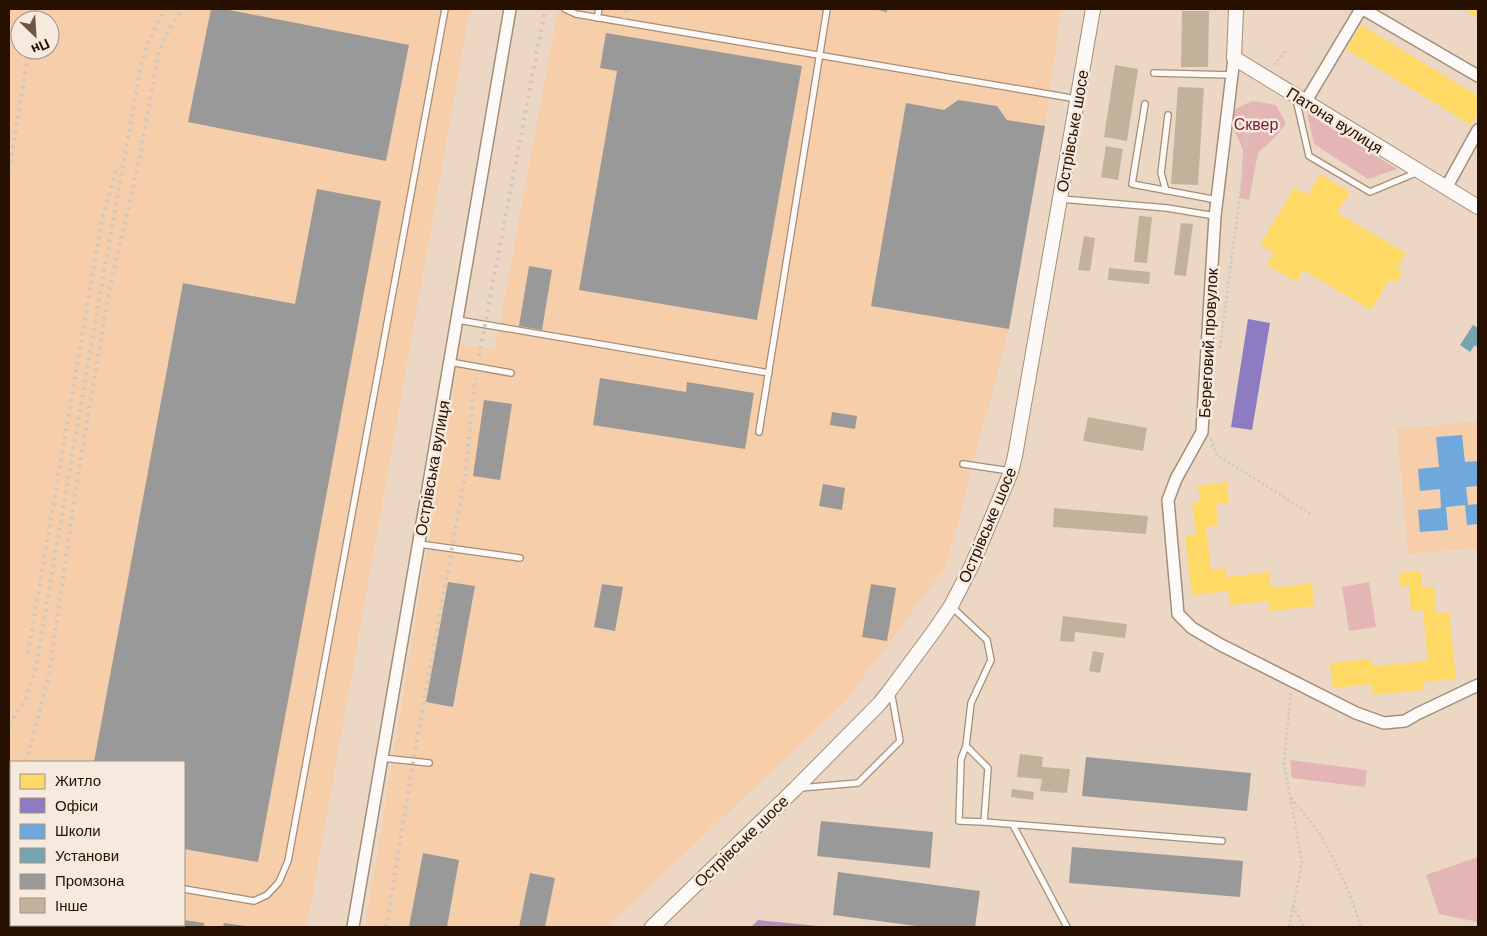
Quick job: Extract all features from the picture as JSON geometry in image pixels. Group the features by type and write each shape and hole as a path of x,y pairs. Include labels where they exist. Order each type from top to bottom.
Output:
{"street":[{"name":"Острівська вулиця","path":"353,927 510,9"},
{"name":"Острівське шосе","path":"652,927 796,788 880,703 951,606 972,565 1011,472 1015,456 1093,9"},
{"path":"1234,58 1236,9"},
{"path":"1300,98 1362,9 1478,76"},
{"name":"Береговий провулок","path":"1234,58 1215,216 1202,432 1176,479 1168,500 1178,614 1192,628 1222,645 1356,713 1384,723 1406,721 1478,685"},
{"name":"Патона вулиця","path":"1234,58 1478,207"},
{"path":"1446,188 1478,130"}],"lane":[{"path":"185,889 254,901 267,895 279,882 288,861 445,9"},
{"path":"565,9 576,14 597,18 1078,99"},
{"path":"597,18 599,9"},
{"path":"760,432 827,9"},
{"path":"1154,73 1232,75"},
{"path":"1300,98 1309,156 1370,192 1419,172"},
{"path":"1145,104 1132,184 1217,200"},
{"path":"1166,191 1161,173 1168,116"},
{"path":"1061,199 1167,208 1215,216"},
{"path":"458,320 769,373"},
{"path":"450,362 511,373"},
{"path":"963,464 1011,472"},
{"path":"419,544 520,558"},
{"path":"951,606 988,640 991,660 971,703 966,746 961,759 959,821 1222,841"},
{"path":"796,788 858,783 900,741 891,689"},
{"path":"966,746 988,768 984,822"},
{"path":"382,758 428,763"},
{"path":"1013,825 1067,927"}],"path":[{"path":"1274,65 1286,50"},
{"path":"1219,352 1252,102"},
{"path":"1211,438 1217,455 1311,514"},
{"path":"1289,927 1302,863 1284,762 1293,681"},
{"path":"1290,797 1321,837 1344,884 1361,927"},
{"path":"1293,905 1304,927"}],"shaded area":[{"path":"9,9 470,9 307,927 9,927"},
{"path":"558,9 1061,9 1045,126 1009,329 946,566 845,702 607,927 365,927 461,344 495,350"},
{"path":"1478,421 1478,548 1408,554 1397,429"},
{"path":"758,920 828,927 751,927"}],"green space":[{"name":"Сквер","path":"1252,101 1276,105 1286,123 1279,133 1258,153 1249,200 1240,198 1243,150 1231,123 1235,109"},
{"path":"1307,113 1397,169 1368,179 1314,144"},
{"path":"1369,582 1376,627 1349,631 1342,587"},
{"path":"1290,760 1367,770 1365,787 1292,778"},
{"path":"1478,857 1478,922 1439,914 1426,875"}],"building: Житло":[{"path":"1463,9 1478,9 1478,13 1476,17"},
{"path":"1361,25 1478,96 1478,113 1471,125 1346,49"},
{"path":"1320,174 1350,192 1337,213 1406,253 1397,268 1403,271 1396,283 1390,279 1371,310 1303,270 1297,282 1267,265 1274,253 1260,245 1294,188 1308,195"},
{"path":"1227,482 1229,503 1216,504 1218,525 1206,527 1211,570 1225,568 1226,577 1269,572 1271,588 1312,583 1314,606 1270,611 1269,601 1230,605 1228,591 1192,595 1185,536 1196,535 1192,503 1200,502 1198,486"},
{"path":"1421,571 1422,588 1434,587 1436,614 1449,612 1456,679 1423,682 1424,690 1373,695 1372,684 1333,688 1330,663 1372,659 1372,666 1428,661 1423,610 1411,611 1409,585 1400,586 1399,573"}],"building: Офіси":[{"path":"1248,319 1270,323 1252,430 1231,427"}],"building: Школи":[{"path":"1462,435 1465,462 1478,461 1478,486 1466,487 1468,505 1478,504 1478,524 1467,525 1465,505 1446,507 1448,530 1420,532 1418,510 1441,508 1440,489 1420,491 1418,469 1439,467 1436,437"}],"building: Установи":[{"path":"1473,325 1478,328 1478,348 1475,345 1470,352 1460,345"}],"building: Промзона":[{"path":"211,9 224,9 409,45 386,161 188,122"},
{"path":"873,9 887,9 887,12"},
{"path":"606,33 802,66 757,320 579,290 617,71 600,68"},
{"path":"958,100 997,106 1007,120 1045,126 1009,329 871,306 906,103 944,110"},
{"path":"317,189 381,201 258,862 185,849 185,761 94,761 183,283 295,304"},
{"path":"529,266 552,270 542,330 519,326"},
{"path":"600,378 686,392 687,382 754,393 745,449 593,425"},
{"path":"484,400 512,404 500,480 473,476"},
{"path":"832,412 857,416 855,429 830,425"},
{"path":"823,484 845,488 842,510 819,506"},
{"path":"448,582 475,586 453,707 426,702"},
{"path":"602,584 623,587 615,631 594,627"},
{"path":"871,584 896,588 887,641 862,637"},
{"path":"1086,757 1251,773 1247,811 1082,796"},
{"path":"821,821 933,832 930,868 817,856"},
{"path":"1072,847 1243,861 1240,897 1069,883"},
{"path":"423,853 459,860 447,927 409,927"},
{"path":"838,872 980,891 975,927 924,927 833,915"},
{"path":"530,873 555,878 545,927 519,927"},
{"path":"185,920 204,923 204,927 51,927 185,926"},
{"path":"224,923 246,926 246,927 223,927"}],"building: Інше":[{"path":"1182,11 1209,11 1208,67 1181,67"},
{"path":"1115,65 1138,69 1127,141 1104,137"},
{"path":"1178,87 1204,88 1198,185 1171,184"},
{"path":"1106,146 1123,149 1118,180 1101,177"},
{"path":"1139,216 1152,217 1147,263 1134,262"},
{"path":"1181,223 1193,224 1186,276 1174,275"},
{"path":"1084,236 1095,238 1090,271 1078,270"},
{"path":"1109,268 1150,272 1149,284 1108,280"},
{"path":"1088,417 1147,428 1143,451 1083,441"},
{"path":"1054,508 1148,516 1146,534 1053,527"},
{"path":"1063,616 1127,624 1125,638 1075,632 1074,642 1060,641"},
{"path":"1093,651 1104,653 1100,673 1089,671"},
{"path":"1020,754 1043,757 1042,767 1070,769 1067,793 1040,791 1042,779 1017,777"},
{"path":"1012,789 1034,792 1033,800 1011,797"}],"railway":[{"path":"9,724 26,699 36,667 141,65 148,42 165,9"},
{"path":"26,761 49,675 77,481 110,287 139,162 158,56 164,38 182,9"},
{"path":"259,16 261,9"},
{"path":"479,356 545,9"},
{"path":"624,20 626,9"},
{"path":"9,170 27,60"},
{"path":"28,653 101,225 117,166"},
{"path":"386,927 413,762 465,477 475,378"}]}
